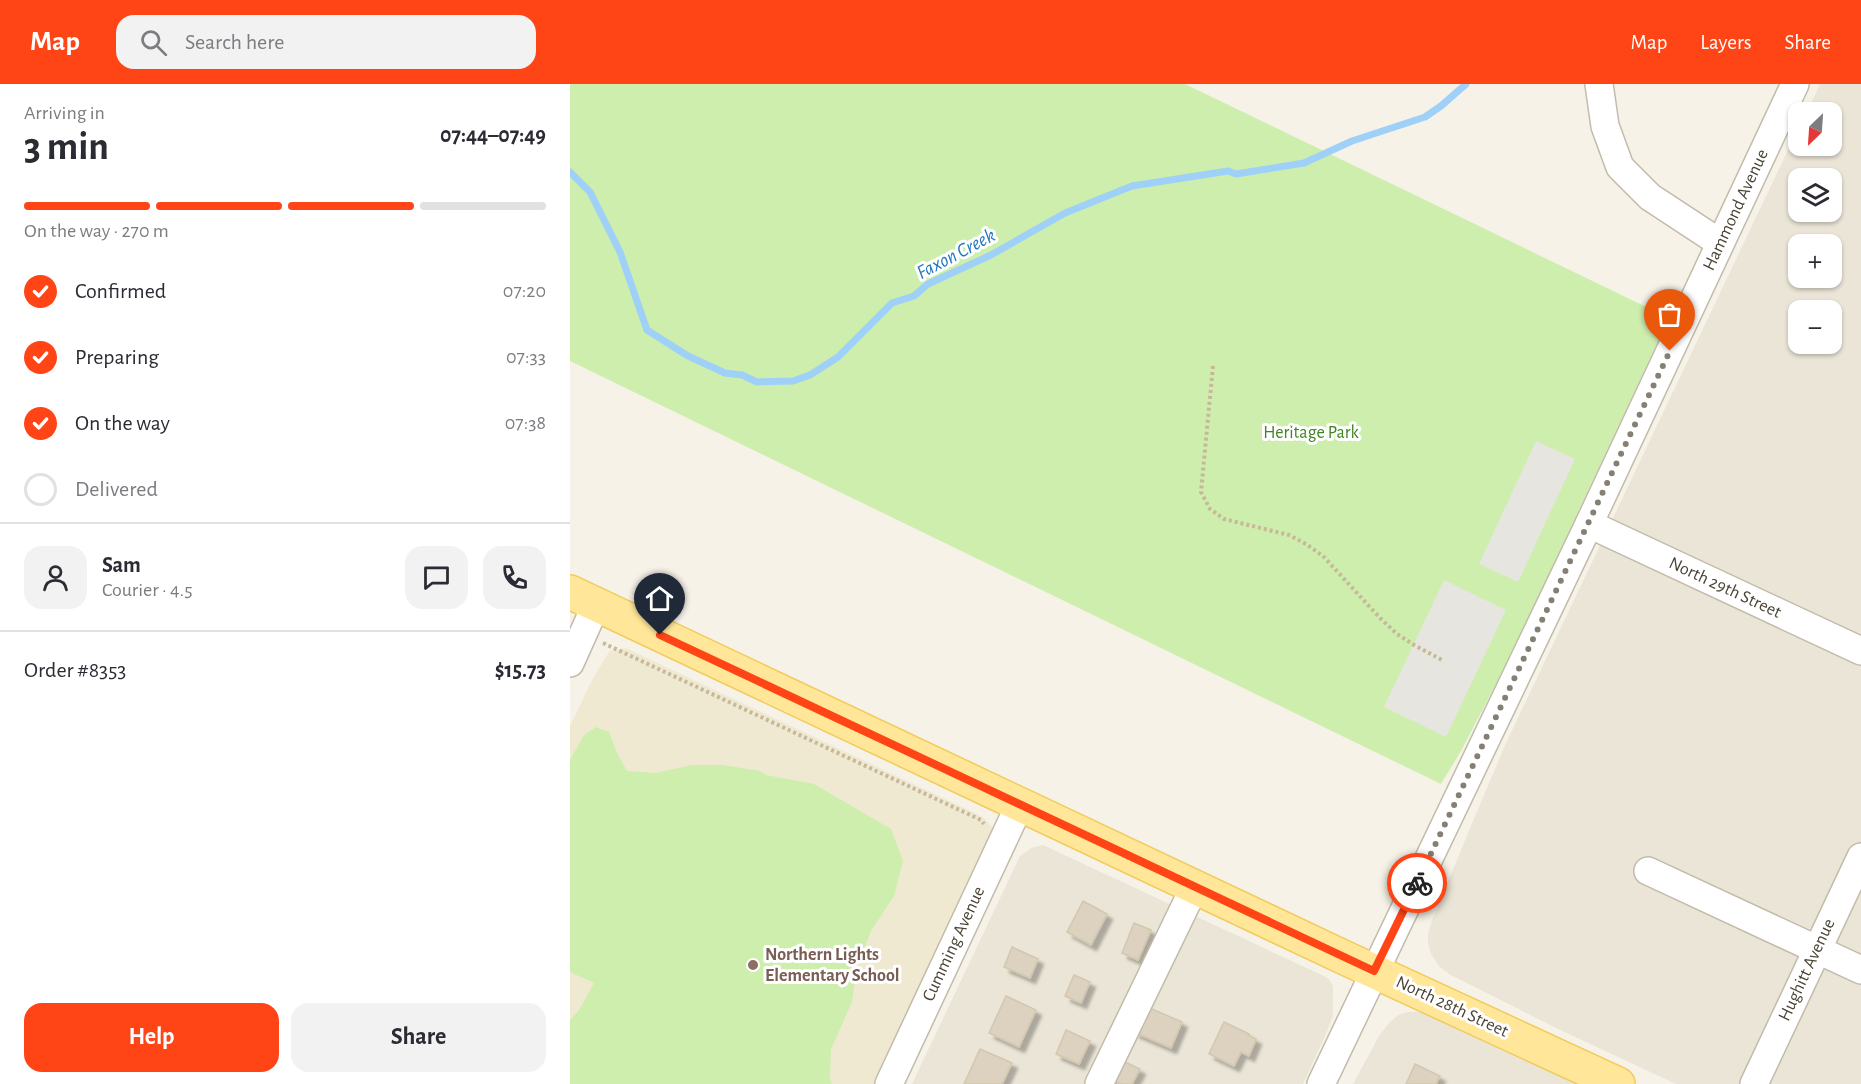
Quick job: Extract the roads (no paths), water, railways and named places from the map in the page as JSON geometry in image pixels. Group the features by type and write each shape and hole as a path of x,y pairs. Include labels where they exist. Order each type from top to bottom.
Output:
{"main road":[{"name":"North 28th Street","path":"583,610 1020,804 1618,1084"}],"street":[{"path":"1599,84 1605,126 1620,167 1650,197 1720,243"},
{"name":"Hammond Avenue","path":"1322,1084 1796,84"},
{"name":"North 29th Street","path":"1589,524 1861,651"},
{"path":"570,663 583,610"},
{"name":"Cumming Avenue","path":"889,1084 1020,804"},
{"name":"Hughitt Avenue","path":"1754,1084 1861,857"},
{"path":"1648,871 1861,970"},
{"path":"1099,1084 1195,886"}],"waterway":[{"name":"Faxon Creek","path":"570,172 590,192 620,252 647,330 688,356 725,373 742,375 757,382 793,381 810,375 838,357 892,303 914,296 928,284 991,255 1065,213 1132,186 1228,171 1236,174 1304,163 1352,141 1425,117 1466,84"}],"place":[{"name":"Northern Lights Elementary School","path":"753,965"}],"park label":[{"name":"Heritage Park","path":"1311,433"}]}
